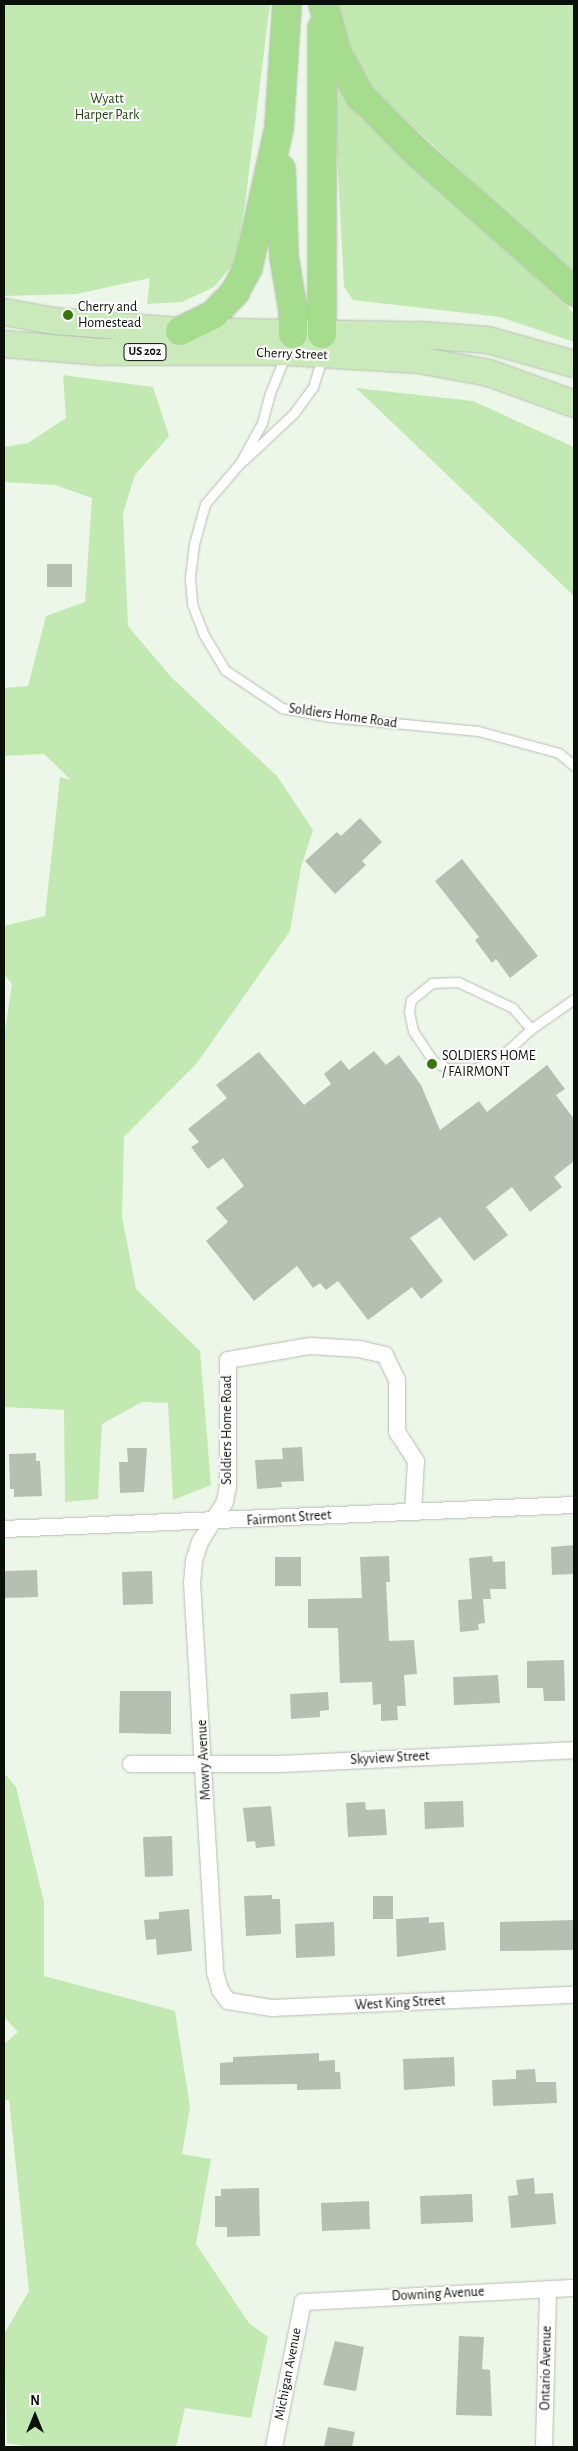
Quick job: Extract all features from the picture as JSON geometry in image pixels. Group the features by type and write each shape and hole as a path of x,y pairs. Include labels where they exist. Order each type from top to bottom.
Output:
{"highway":[{"path":"287,4 279,128 284,257 293,310 290,343"},
{"path":"322,4 336,50 360,96 418,153 574,292"},
{"path":"322,4 324,198 322,345"},
{"path":"180,331 212,315 235,292 248,268 279,128"}],"main road":[{"name":"Cherry Street","path":"4,312 54,321 322,345 488,340 574,364"},
{"name":"Cherry Street","path":"4,344 102,352 290,343"},
{"name":"Cherry Street","path":"322,345 436,363 513,380 574,404"}],"street":[{"name":"Soldiers Home Road","path":"215,1522 225,1502 228,1486 228,1360 310,1346 360,1349 385,1355 397,1380 397,1432 416,1461 413,1512"},
{"name":"Fairmont Street","path":"4,1529 215,1522 574,1505"},
{"name":"Mowry Avenue","path":"215,1522 200,1542 194,1561 192,1582 205,1766 215,1972 228,2000"},
{"name":"Skyview Street","path":"131,1764 205,1766 574,1750"},
{"name":"West King Street","path":"228,2000 246,2006 272,2008 574,1995"},
{"name":"Downing Avenue","path":"303,2302 574,2288"},
{"name":"Ontario Avenue","path":"544,2447 548,2289"},
{"name":"Michigan Avenue","path":"274,2447 303,2302"}],"lane":[{"name":"Soldiers Home Road","path":"240,463 262,423 270,393 290,343"},
{"name":"Soldiers Home Road","path":"322,345 313,387 294,413 240,463 205,504 194,544 190,579 192,604 204,635 225,670 282,708 330,717 478,732 559,753 574,766"},
{"path":"531,1029 514,1008 458,982 432,983 411,1000 409,1010 412,1032 433,1061 447,1068 472,1069 495,1062 531,1029 574,1000"}],"green space":[{"name":"Wyatt Harper Park","path":"4,4 270,4 245,204 235,262 214,287 182,302 147,304 150,278 76,294 4,296"},
{"path":"335,4 574,4 574,277 370,86 337,18"},
{"path":"333,77 359,117 574,313 574,342 500,317 353,300 344,287"},
{"path":"63,375 153,387 169,436 135,475 123,513 128,626 172,678 277,776 313,830 301,867 290,931 197,1063 124,1137 122,1217 136,1289 200,1351 211,1485 173,1500 168,1403 142,1402 102,1424 98,1499 65,1502 64,1410 4,1407 4,1036 12,984 4,974 4,926 45,916 60,777 71,780 44,754 4,756 4,688 28,686 46,616 85,602 92,498 55,485 4,482 4,447 28,443 66,418"},
{"path":"356,388 473,401 574,447 574,596"},
{"path":"4,1773 16,1787 44,1902 44,1976 175,2011 190,2107 182,2154 211,2159 196,2244 249,2323 268,2337 251,2418 185,2408 176,2447 30,2447 7,2443 4,2334 29,2291 9,2100 4,2100 4,2044 18,2032 4,2017"}],"building":[{"path":"47,564 72,564 72,587 47,587"},
{"path":"360,818 382,842 362,861 366,865 335,894 305,861 337,832 341,836"},
{"path":"462,859 538,956 510,978 496,959 492,963 475,940 479,937 435,881"},
{"path":"374,1051 386,1065 399,1055 421,1085 440,1130 479,1101 487,1112 547,1065 565,1089 556,1095 574,1119 574,1161 554,1177 562,1187 530,1212 512,1187 486,1207 508,1235 474,1261 440,1217 410,1238 443,1281 421,1299 412,1287 368,1320 338,1281 326,1290 320,1283 313,1288 297,1266 254,1301 206,1241 228,1222 216,1208 244,1186 223,1158 208,1169 191,1147 199,1142 188,1129 227,1098 216,1085 259,1052 304,1105 331,1084 324,1074 341,1060 349,1070"},
{"path":"302,1447 304,1481 281,1482 282,1487 257,1489 255,1460 283,1459 282,1448"},
{"path":"127,1448 147,1448 144,1492 120,1493 119,1462 128,1462"},
{"path":"36,1453 36,1461 40,1461 42,1496 14,1497 14,1489 10,1489 9,1454"},
{"path":"574,1545 574,1574 552,1575 551,1547"},
{"path":"389,1556 390,1582 386,1582 389,1641 414,1640 417,1674 404,1675 406,1706 397,1706 398,1720 381,1721 381,1704 373,1705 372,1682 340,1683 338,1628 308,1628 308,1599 362,1598 360,1557"},
{"path":"492,1556 493,1562 505,1561 506,1589 490,1589 491,1599 483,1599 485,1623 478,1624 479,1630 460,1632 458,1600 472,1599 469,1558"},
{"path":"275,1557 301,1557 301,1586 275,1586"},
{"path":"37,1570 38,1597 4,1598 4,1571"},
{"path":"152,1571 153,1604 123,1605 122,1572"},
{"path":"564,1660 565,1701 544,1701 543,1688 527,1688 527,1661"},
{"path":"498,1675 500,1703 454,1705 453,1677"},
{"path":"120,1691 171,1691 171,1734 119,1733"},
{"path":"328,1692 329,1710 320,1711 320,1717 291,1719 290,1694"},
{"path":"463,1801 464,1827 425,1829 424,1802"},
{"path":"365,1802 366,1810 385,1809 387,1835 348,1837 346,1803"},
{"path":"271,1806 275,1846 256,1848 255,1841 247,1842 243,1808"},
{"path":"172,1836 173,1876 145,1877 143,1837"},
{"path":"272,1895 272,1899 280,1899 281,1934 246,1936 244,1896"},
{"path":"373,1896 393,1896 393,1919 373,1919"},
{"path":"189,1909 192,1951 157,1955 156,1939 146,1940 144,1920 159,1919 159,1912"},
{"path":"429,1917 429,1923 444,1922 446,1950 397,1957 396,1919"},
{"path":"574,1920 574,1950 500,1951 500,1922"},
{"path":"334,1922 335,1956 296,1958 295,1924"},
{"path":"319,2053 319,2061 335,2060 335,2072 340,2072 341,2089 297,2090 297,2084 220,2085 220,2063 233,2062 233,2057"},
{"path":"454,2057 455,2086 404,2090 403,2059"},
{"path":"535,2069 536,2082 556,2082 557,2103 493,2106 492,2080 516,2079 516,2070"},
{"path":"534,2178 535,2194 553,2193 556,2224 511,2228 508,2196 518,2195 516,2180"},
{"path":"259,2188 260,2236 227,2237 227,2227 215,2227 215,2196 221,2196 221,2189"},
{"path":"472,2194 473,2222 421,2224 420,2196"},
{"path":"369,2201 370,2229 322,2231 321,2203"},
{"path":"459,2336 484,2337 482,2369 490,2370 492,2416 456,2415"},
{"path":"335,2341 364,2347 356,2391 323,2385"},
{"path":"328,2427 355,2432 352,2447 324,2447"}],"place":[{"name":"Cherry and Homestead","path":"68,315"},
{"name":"SOLDIERS HOME / FAIRMONT","path":"432,1064"}]}
